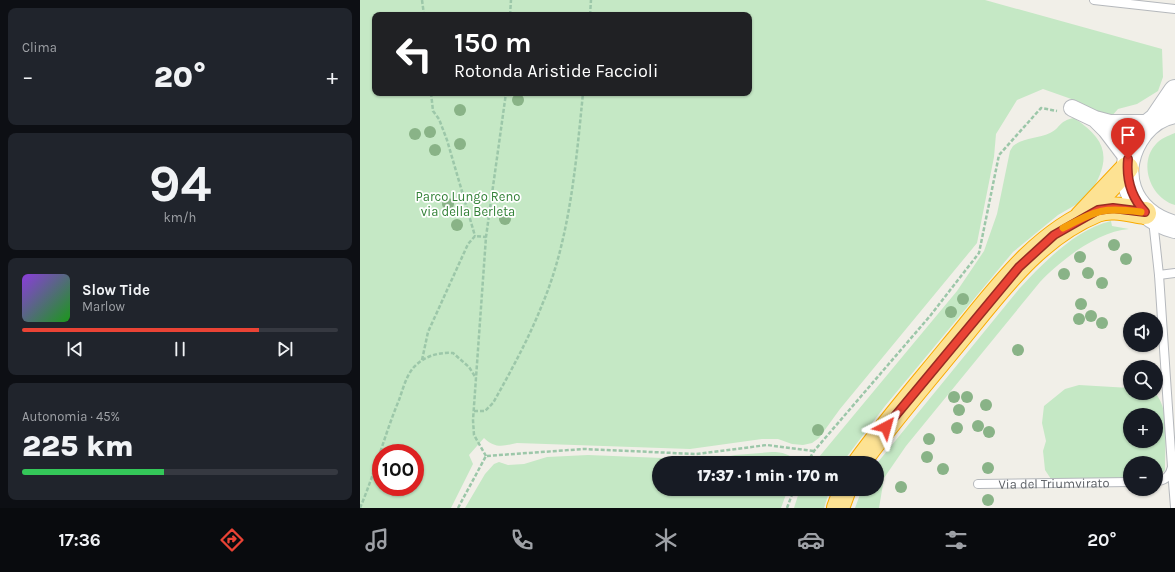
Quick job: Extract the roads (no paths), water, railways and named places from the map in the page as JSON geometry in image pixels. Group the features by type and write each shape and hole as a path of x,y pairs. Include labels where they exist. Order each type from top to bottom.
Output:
{"highway":[{"path":"1078,221 1128,163"},
{"path":"865,456 1019,267 1054,235 1098,210 1113,208 1159,220"}],"main road":[{"path":"1175,91 1160,118 1137,138 1128,163 1130,188 1138,206 1159,220 1175,244"}],"street":[{"path":"1068,110 1110,123 1160,118"},
{"path":"1095,119 1128,163"}],"lane":[{"path":"1094,0 1175,9"},
{"path":"1159,220 1159,274 1175,506"},
{"path":"1159,274 1175,273"},
{"path":"1163,479 1169,476 1172,467"},
{"name":"Via del Triumvirato","path":"978,484 1123,482"}],"park label":[{"name":"Parco Lungo Reno via della Berleta","path":"468,204"}]}
